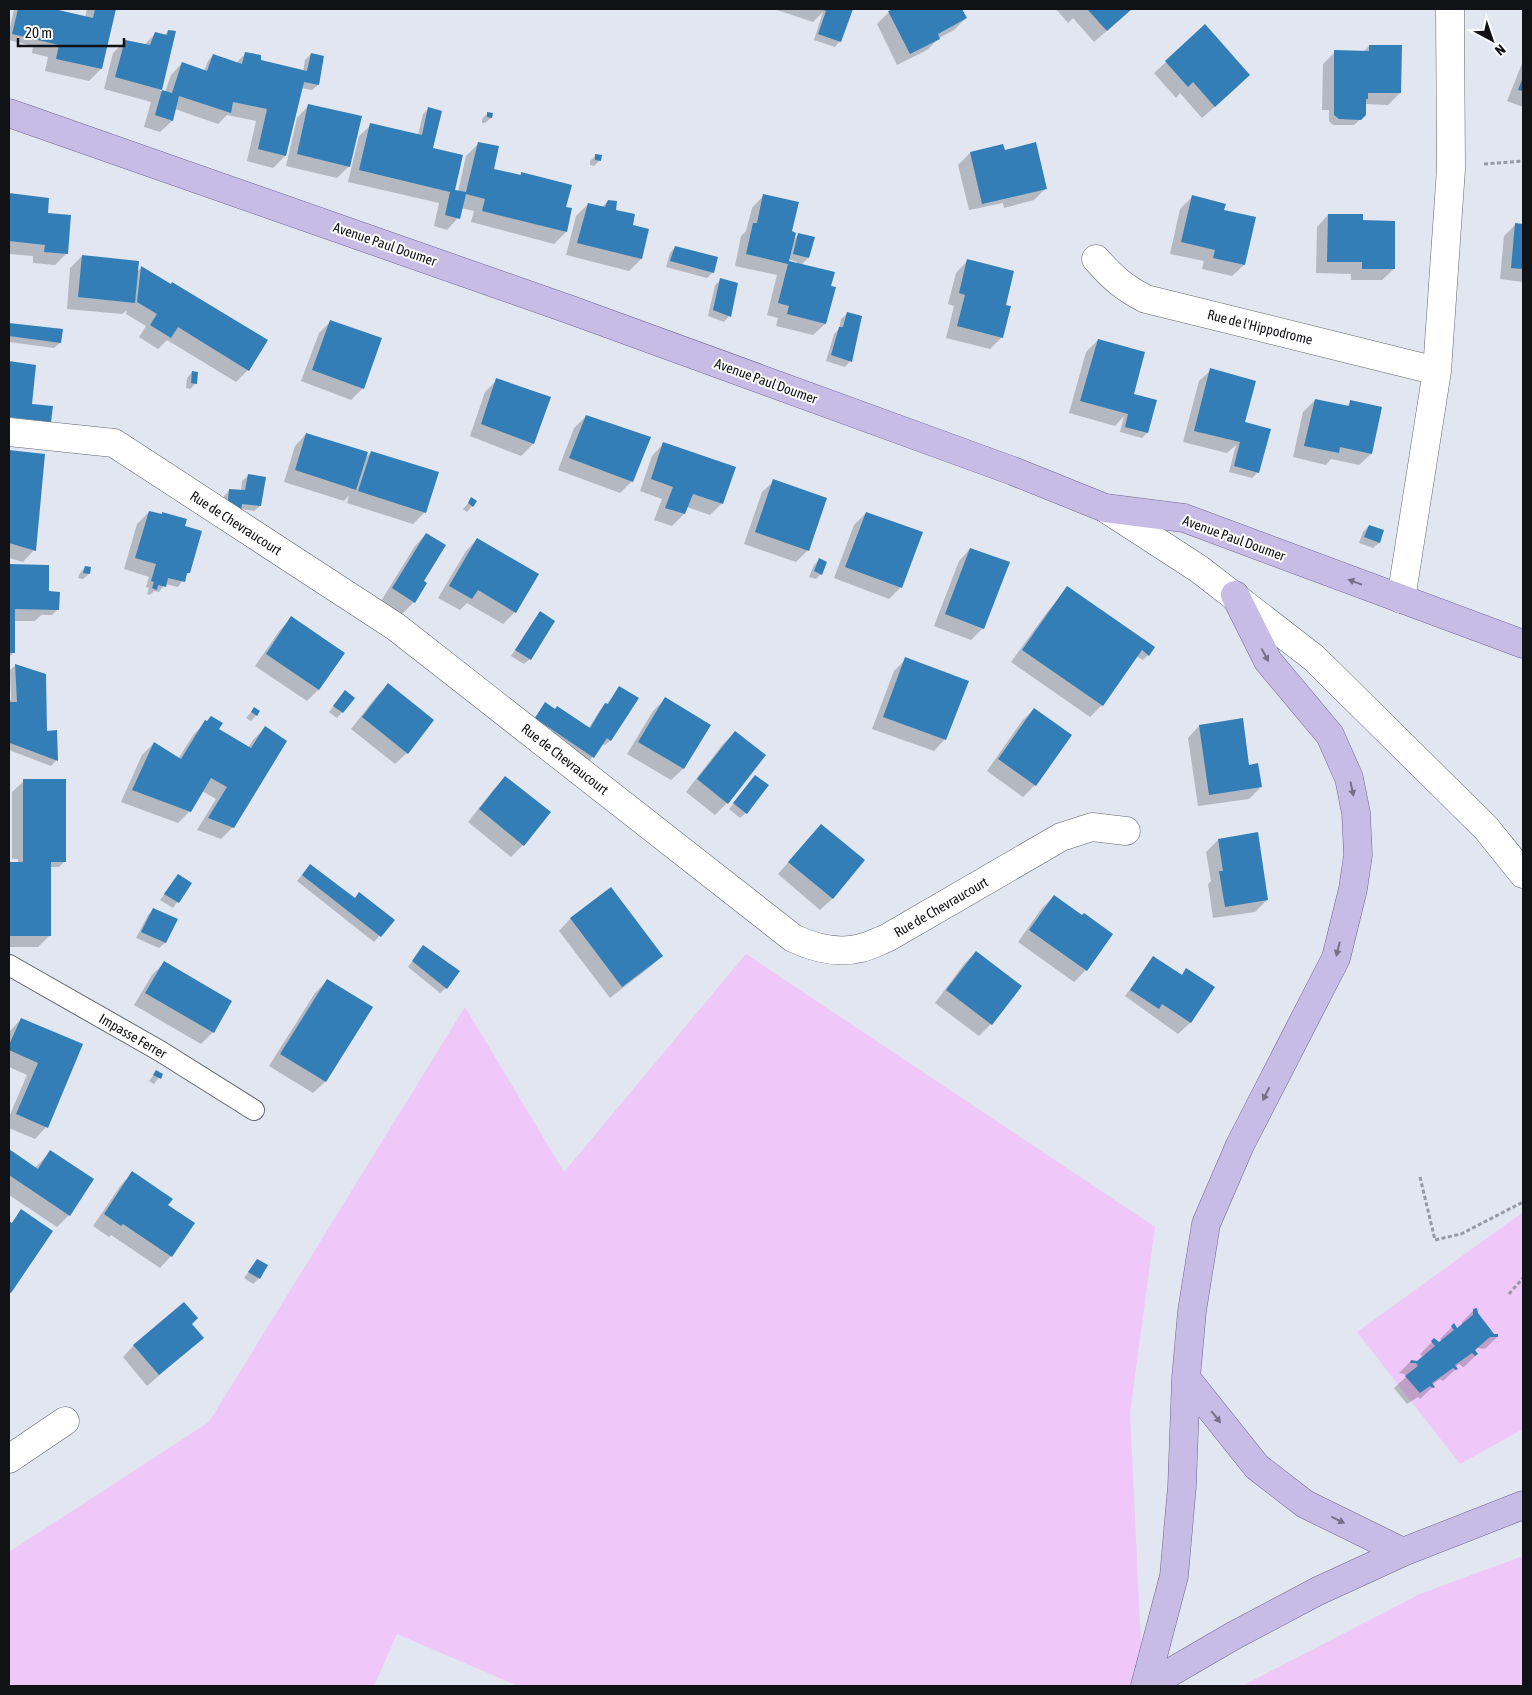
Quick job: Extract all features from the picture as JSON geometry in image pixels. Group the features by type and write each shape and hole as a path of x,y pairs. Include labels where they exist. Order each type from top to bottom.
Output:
{"main road":[{"name":"Avenue Paul Doumer","path":"9,113 571,310 1013,471 1105,508 1184,518 1523,644"},
{"path":"1146,1686 1174,1576 1182,1486 1186,1378 1192,1311 1206,1224 1240,1145 1336,958 1353,889 1358,855 1356,812 1349,778 1330,735 1268,661 1235,595"},
{"path":"1186,1378 1257,1467 1305,1504 1403,1552"},
{"path":"1146,1686 1233,1636 1318,1591 1403,1552 1523,1505"}],"street":[{"path":"1401,599 1437,371 1451,169 1450,9"},
{"name":"Rue de l'Hippodrome","path":"1096,259 1126,289 1146,300 1437,371"},
{"name":"Rue de Chevraucourt","path":"9,432 114,443 396,627 793,938 809,946 830,950 860,948 887,938 1061,837 1092,827 1126,831"},
{"path":"1105,508 1200,569 1314,658 1486,828 1523,874"},
{"path":"9,1459 65,1421"}],"lane":[{"name":"Impasse Ferrer","path":"9,965 160,1051 254,1110"}],"path":[{"path":"1451,169 1498,161 1523,161"},
{"path":"1420,1177 1435,1240 1461,1234 1523,1202"},
{"path":"1509,1294 1523,1278"}],"shaded area":[{"path":"746,954 1155,1227 1130,1413 1143,1686 518,1686 397,1634 374,1686 9,1686 9,1552 209,1422 465,1007 564,1172"},
{"path":"1523,1212 1523,1429 1460,1464 1357,1332"},
{"path":"1523,1556 1523,1686 1242,1686 1420,1594"}],"building":[{"path":"18,9 54,9 93,18 95,9 116,9 102,69 56,59 59,45 12,34"},
{"path":"821,9 853,9 841,42 818,34 826,11"},
{"path":"893,9 962,9 967,18 938,34 940,39 910,54 888,11"},
{"path":"1087,9 1132,9 1107,31"},
{"path":"1205,24 1250,75 1215,107 1193,82 1188,87 1165,61"},
{"path":"168,30 176,31 162,90 115,77 125,40 150,45 155,32 167,35"},
{"path":"1369,45 1402,45 1401,93 1368,93 1366,115 1361,120 1339,119 1334,115 1334,50 1369,51"},
{"path":"245,52 261,55 261,60 307,71 311,53 324,56 319,85 304,82 286,156 258,149 267,109 233,102 231,113 179,96 173,121 155,115 162,90 172,93 182,62 207,71 213,54 242,64"},
{"path":"1523,77 1523,91 1518,90"},
{"path":"308,104 362,116 350,167 297,154"},
{"path":"428,107 442,111 433,148 463,155 455,190 466,192 478,142 499,146 494,169 521,175 521,172 572,185 566,207 572,208 567,232 482,211 485,199 466,194 460,219 445,215 450,192 359,170 370,123 422,135"},
{"path":"487,112 493,113 492,118 487,117"},
{"path":"1036,142 1047,189 982,204 970,152 1003,144 1005,150"},
{"path":"595,154 602,155 601,161 595,160"},
{"path":"9,193 49,198 48,213 71,215 68,254 44,252 45,245 9,241"},
{"path":"763,194 799,202 792,231 796,233 789,261 835,272 831,286 836,287 826,324 787,314 789,306 778,303 788,264 746,254 753,223 757,223"},
{"path":"1192,195 1226,204 1224,210 1256,217 1245,265 1213,258 1215,250 1181,242"},
{"path":"608,200 617,201 616,210 635,214 633,225 649,229 642,259 577,243 588,203 605,207"},
{"path":"1328,214 1363,214 1363,220 1395,221 1395,269 1362,269 1362,262 1327,262"},
{"path":"1515,223 1523,224 1523,269 1511,268"},
{"path":"798,233 815,237 809,258 793,254"},
{"path":"675,246 718,257 714,273 670,261"},
{"path":"82,255 139,261 135,303 78,297"},
{"path":"967,259 1014,271 1006,305 1011,306 1003,338 957,326 965,295 959,293"},
{"path":"141,266 171,284 172,282 268,340 249,371 178,327 171,338 150,325 157,314 137,302"},
{"path":"720,278 738,283 731,317 713,310"},
{"path":"847,312 862,316 852,362 831,355 839,327 843,327"},
{"path":"330,320 382,338 364,389 312,370"},
{"path":"9,323 63,329 61,343 9,336"},
{"path":"1098,339 1145,352 1134,394 1157,400 1148,433 1125,427 1128,414 1080,401"},
{"path":"9,361 36,365 32,404 53,406 51,422 9,417"},
{"path":"1210,368 1256,381 1245,422 1271,429 1259,473 1234,466 1240,442 1194,431"},
{"path":"192,371 198,372 197,384 191,383"},
{"path":"496,378 551,397 534,444 481,424"},
{"path":"1315,399 1349,406 1350,400 1382,407 1372,454 1340,447 1339,453 1304,446"},
{"path":"586,415 651,437 633,482 569,458"},
{"path":"306,433 368,452 356,490 295,470"},
{"path":"663,442 736,467 723,504 693,494 685,514 665,508 673,487 651,479"},
{"path":"9,450 45,454 36,551 9,543"},
{"path":"371,451 439,472 426,513 358,491"},
{"path":"248,474 266,477 261,506 242,504 241,510 228,501 229,489 245,490"},
{"path":"773,479 827,498 809,551 755,532"},
{"path":"471,497 477,501 473,507 468,503"},
{"path":"149,511 162,514 162,512 187,519 185,526 202,531 190,573 187,573 185,582 168,578 166,587 158,585 157,590 152,588 154,582 151,581 156,564 135,558"},
{"path":"866,512 923,532 902,588 845,567"},
{"path":"1369,525 1384,530 1380,543 1364,537"},
{"path":"426,533 446,545 424,581 427,583 415,603 392,588"},
{"path":"477,538 539,574 516,613 478,590 472,599 449,586"},
{"path":"970,548 1010,562 984,629 945,614"},
{"path":"819,558 827,562 822,575 814,571"},
{"path":"9,564 49,565 49,591 60,592 59,610 15,609 15,653 9,653"},
{"path":"85,566 91,567 90,574 83,573"},
{"path":"1067,586 1155,647 1149,656 1142,650 1103,706 1022,650"},
{"path":"540,611 555,621 531,660 515,650"},
{"path":"291,616 345,653 319,690 266,654"},
{"path":"905,657 969,681 946,740 883,717"},
{"path":"15,664 46,674 47,731 57,730 58,761 10,743 10,702 17,702"},
{"path":"388,683 434,720 408,754 362,717"},
{"path":"619,686 639,698 611,741 607,738 594,758 535,718 545,702 555,709 557,706 590,728 605,703 608,704"},
{"path":"345,690 355,698 343,713 333,706"},
{"path":"665,697 711,725 684,769 638,742"},
{"path":"254,707 260,711 257,716 251,712"},
{"path":"1034,708 1072,735 1036,786 998,759"},
{"path":"211,716 223,723 219,729 251,748 265,726 287,741 234,828 208,818 227,787 211,778 191,812 132,790 154,742 181,759 205,720 207,721"},
{"path":"1243,718 1249,765 1258,763 1262,787 1209,795 1199,725"},
{"path":"735,731 766,755 728,804 697,779"},
{"path":"755,775 769,785 747,814 733,803"},
{"path":"505,776 551,812 524,846 479,809"},
{"path":"23,779 66,779 66,862 51,862 51,936 9,936 9,862 23,862"},
{"path":"821,824 865,860 833,899 788,862"},
{"path":"1258,832 1268,900 1225,907 1219,871 1223,871 1218,839"},
{"path":"310,864 355,898 359,892 395,920 381,937 302,875"},
{"path":"178,874 192,883 179,903 164,894"},
{"path":"611,887 663,956 622,987 570,918"},
{"path":"1054,895 1082,915 1084,913 1113,934 1087,971 1029,930"},
{"path":"153,908 178,919 166,943 141,932"},
{"path":"423,945 460,971 447,989 412,961"},
{"path":"976,951 1022,986 992,1025 946,990"},
{"path":"1153,956 1182,975 1186,968 1215,987 1191,1023 1162,1004 1159,1009 1130,990"},
{"path":"164,961 232,1001 214,1033 145,993"},
{"path":"327,979 373,1007 326,1082 280,1054"},
{"path":"21,1018 83,1044 48,1128 16,1114 38,1063 9,1050 9,1045"},
{"path":"156,1070 163,1074 161,1079 153,1075"},
{"path":"9,1149 38,1169 50,1150 94,1179 70,1216 9,1175"},
{"path":"132,1171 173,1199 168,1205 195,1223 172,1257 123,1224 121,1226 104,1214"},
{"path":"21,1209 53,1231 11,1293 9,1292 9,1221 12,1223"},
{"path":"257,1259 268,1265 260,1279 248,1272"},
{"path":"184,1302 198,1318 192,1324 204,1338 159,1375 133,1345"},
{"path":"1477,1308 1478,1313 1494,1334 1498,1334 1498,1337 1490,1337 1475,1350 1478,1354 1475,1356 1472,1353 1455,1365 1458,1369 1453,1368 1432,1383 1435,1387 1430,1386 1420,1393 1405,1376 1418,1366 1416,1363 1410,1363 1411,1360 1417,1361 1435,1346 1431,1341 1434,1338 1439,1342 1454,1330 1451,1326 1454,1323 1457,1328 1473,1315 1473,1309"}]}
